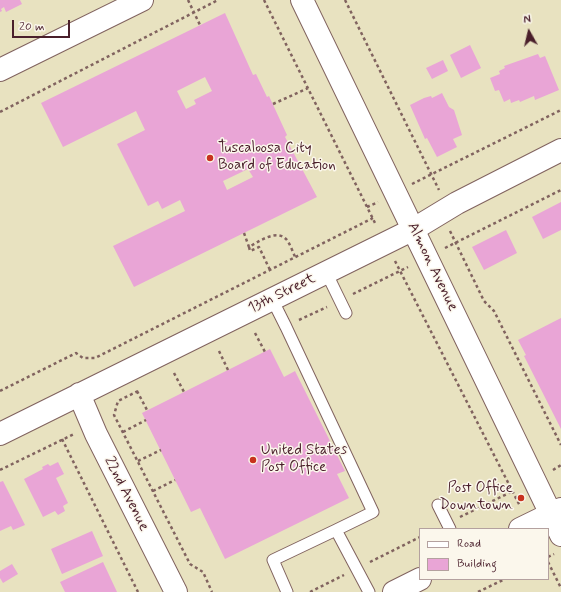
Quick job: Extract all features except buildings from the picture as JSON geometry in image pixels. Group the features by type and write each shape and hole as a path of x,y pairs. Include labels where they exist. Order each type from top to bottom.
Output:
{"street":[{"path":"0,70 142,0"},
{"name":"Almon Avenue","path":"302,0 534,479 556,512 561,535"},
{"name":"13th Street","path":"0,434 414,229 457,203 561,150"},
{"name":"22nd Avenue","path":"79,394 92,426 176,592"},
{"path":"525,527 556,512"},
{"path":"394,592 419,580"}],"lane":[{"path":"326,272 346,313"},
{"path":"272,299 373,512 273,560 287,592"},
{"path":"438,505 449,526"},
{"path":"336,530 370,592"}],"path":[{"path":"188,0 200,25"},
{"path":"0,112 218,0"},
{"path":"264,0 367,207 513,491 525,527"},
{"path":"273,104 308,88"},
{"path":"367,207 561,110"},
{"path":"0,391 76,353 83,358 95,358 373,218"},
{"path":"244,233 250,251 259,247 270,270"},
{"path":"249,247 272,236 282,236 287,240 295,257"},
{"path":"255,333 265,352"},
{"path":"219,351 228,370"},
{"path":"174,373 184,392"},
{"path":"137,392 147,410"},
{"path":"0,470 114,414"},
{"path":"123,432 146,420"},
{"path":"62,440 138,592"},
{"path":"138,461 161,450"},
{"path":"449,526 561,465"},
{"path":"153,491 175,480"},
{"path":"549,564 561,588"},
{"path":"478,592 502,580"}],"place":[{"name":"Tuscaloosa City Board of Education","path":"210,158"},
{"name":"United States Post Office","path":"253,460"},
{"name":"Post Office Downtown","path":"521,498"}]}
